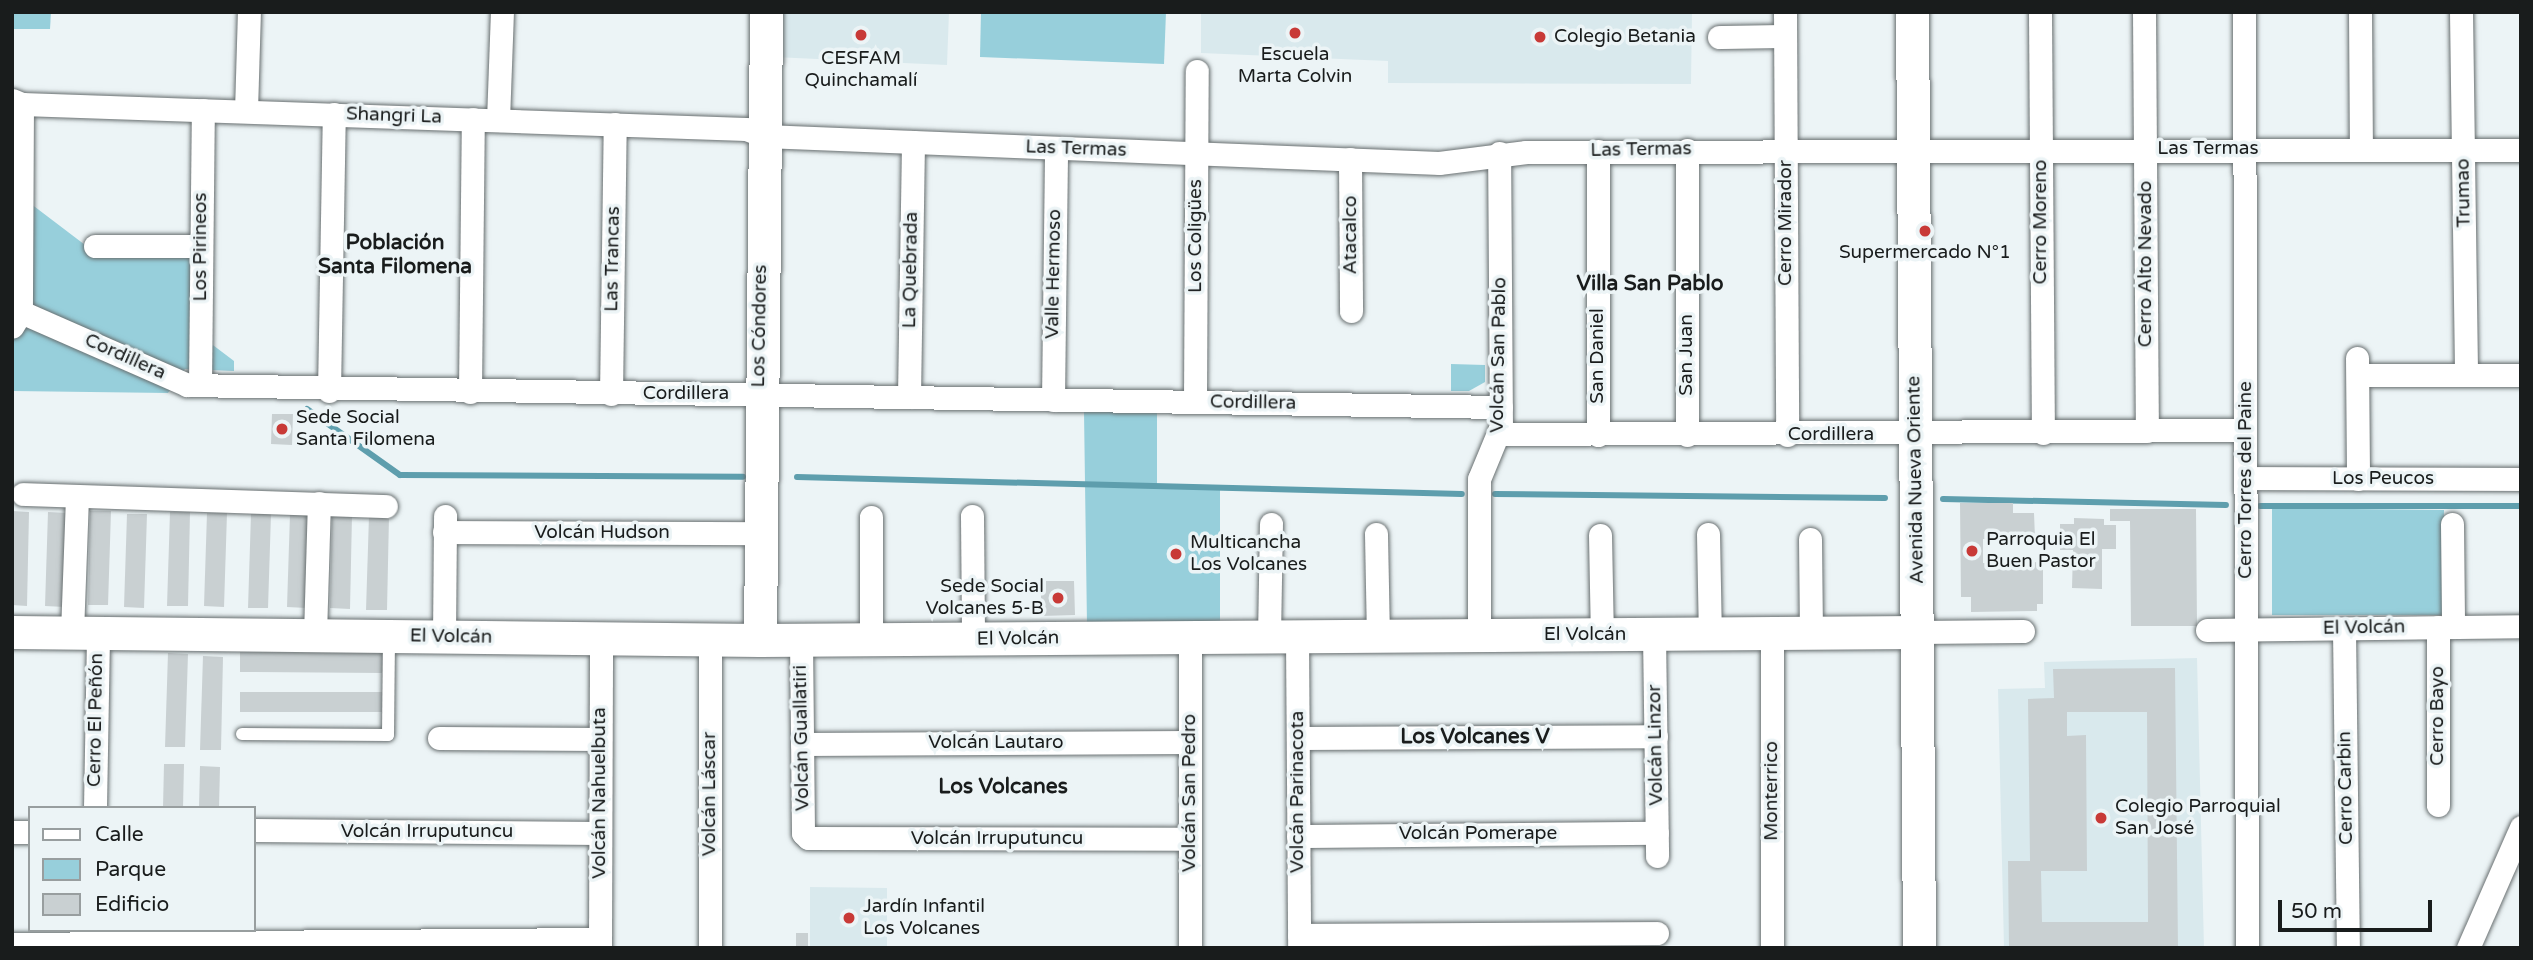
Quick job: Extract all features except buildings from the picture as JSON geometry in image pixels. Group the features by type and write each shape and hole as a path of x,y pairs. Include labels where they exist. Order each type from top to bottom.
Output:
{"street":[{"path":"246,111 249,12"},
{"path":"498,120 502,12"},
{"name":"Los Cóndores","path":"760,640 759,395 766,12"},
{"name":"Cerro Mirador","path":"1785,12 1787,435"},
{"name":"Avenida Nueva Oriente","path":"1912,12 1919,948"},
{"name":"Cerro Moreno","path":"2040,12 2043,433"},
{"name":"Cerro Alto Nevado","path":"2144,12 2147,431"},
{"name":"Cerro Torres del Paine","path":"2244,12 2247,948"},
{"path":"2360,12 2361,150"},
{"name":"Trumao","path":"2461,12 2466,375"},
{"path":"1719,37 1785,36"},
{"name":"Los Coligües","path":"1195,402 1197,71"},
{"path":"15,316 17,102"},
{"name":"Shangri La","path":"17,102 746,129 764,136"},
{"name":"Los Pirineos","path":"200,385 203,110"},
{"path":"329,391 334,114"},
{"path":"470,392 473,119"},
{"name":"Las Trancas","path":"611,394 615,124"},
{"name":"Las Termas","path":"764,136 1446,163 1499,153 1913,147 2521,150"},
{"name":"La Quebrada","path":"909,397 913,142"},
{"name":"Valle Hermoso","path":"1053,400 1056,148"},
{"name":"San Juan","path":"1687,150 1687,435"},
{"name":"San Daniel","path":"1598,151 1598,435"},
{"name":"Volcán San Pablo","path":"1479,635 1479,479 1500,435 1499,153"},
{"name":"Atacalco","path":"1350,159 1351,311"},
{"path":"95,246 201,246"},
{"name":"Cordillera","path":"15,316 187,385 329,391 1501,407"},
{"path":"2358,480 2358,366 2466,375 2521,374"},
{"name":"Cordillera","path":"1500,435 1916,435 2245,430"},
{"name":"Los Peucos","path":"2245,478 2521,480"},
{"path":"23,494 386,506"},
{"name":"Cerro El Peñón","path":"77,496 95,806"},
{"path":"316,635 319,503"},
{"path":"972,516 973,639"},
{"path":"871,517 871,640"},
{"name":"Volcán Hudson","path":"444,637 445,524 760,533"},
{"name":"Volcán Parinacota","path":"1271,524 1283,637 1298,738 1299,942"},
{"name":"Cerro Bayo","path":"2438,805 2452,524"},
{"path":"1377,534 1378,636"},
{"path":"1708,534 1710,634"},
{"path":"1600,535 1602,635"},
{"path":"1810,540 1811,633"},
{"name":"El Volcán","path":"2207,629 2521,626"},
{"name":"Cerro Carbin","path":"2344,629 2348,948"},
{"name":"El Volcán","path":"12,632 871,640 2023,631"},
{"name":"Monterrico","path":"1772,633 1772,948"},
{"name":"Volcán Linzor","path":"1654,634 1657,844"},
{"name":"Volcán San Pedro","path":"1190,637 1190,948"},
{"name":"Volcán Nahuelbuta","path":"600,944 601,639"},
{"name":"Volcán Láscar","path":"710,640 710,948"},
{"name":"Volcán Guallatiri","path":"801,640 804,836"},
{"path":"1298,738 1656,736"},
{"path":"439,738 600,740"},
{"name":"Volcán Lautaro","path":"802,744 1190,742"},
{"path":"2468,948 2521,827"},
{"name":"Volcán Irruputuncu","path":"256,831 600,833"},
{"name":"Volcán Irruputuncu","path":"804,836 1190,839"},
{"name":"Volcán Pomerape","path":"1298,836 1657,844"},
{"path":"1299,942 1657,933"},
{"path":"12,944 600,944"}],"lane":[{"path":"242,734 388,735 389,637"}],"shaded area":[{"name":"CESFAM Quinchamalí","path":"775,12 949,12 947,65 774,57"},
{"name":"Colegio Betania","path":"1201,12 1692,12 1691,84 1388,83 1388,61 1201,53"},
{"name":"Colegio Parroquial San José","path":"2197,658 2204,948 2004,948 1998,689 2045,688 2044,662"},
{"name":"Jardín Infantil Los Volcanes","path":"810,887 887,888 887,948 810,948"}],"green space":[{"path":"14,12 51,12 50,29 13,29"},
{"path":"981,12 1166,12 1164,64 980,57"},
{"path":"12,109 14,191 93,251 194,254 193,330 234,361 234,371 185,369 168,393 12,391"},
{"path":"1451,364 1485,365 1485,382 1469,391 1451,391"},
{"path":"1157,411 1157,487 1220,487 1220,624 1087,625 1084,412"},
{"path":"2272,508 2444,510 2442,615 2272,615"}],"waterway":[{"path":"307,409 400,475 743,477"},
{"path":"797,477 1462,494"},
{"path":"1495,494 1885,498"},
{"path":"1943,499 2226,505"},
{"path":"2260,506 2521,506"}],"place":[{"name":"Escuela Marta Colvin","path":"1295,33"},
{"name":"CESFAM Quinchamalí","path":"861,35"},
{"name":"Colegio Betania","path":"1540,37"},
{"name":"Supermercado N°1","path":"1925,231"},
{"name":"Sede Social Santa Filomena","path":"282,429"},
{"name":"Parroquia El Buen Pastor","path":"1972,551"},
{"name":"Multicancha Los Volcanes","path":"1176,554"},
{"name":"Sede Social Volcanes 5-B","path":"1058,598"},
{"name":"Colegio Parroquial San José","path":"2101,818"},
{"name":"Jardín Infantil Los Volcanes","path":"849,918"}],"district":[{"name":"Población Santa Filomena","path":"395,255"},
{"name":"Villa San Pablo","path":"1650,284"},
{"name":"Los Volcanes V","path":"1475,737"},
{"name":"Los Volcanes","path":"1003,787"}]}
